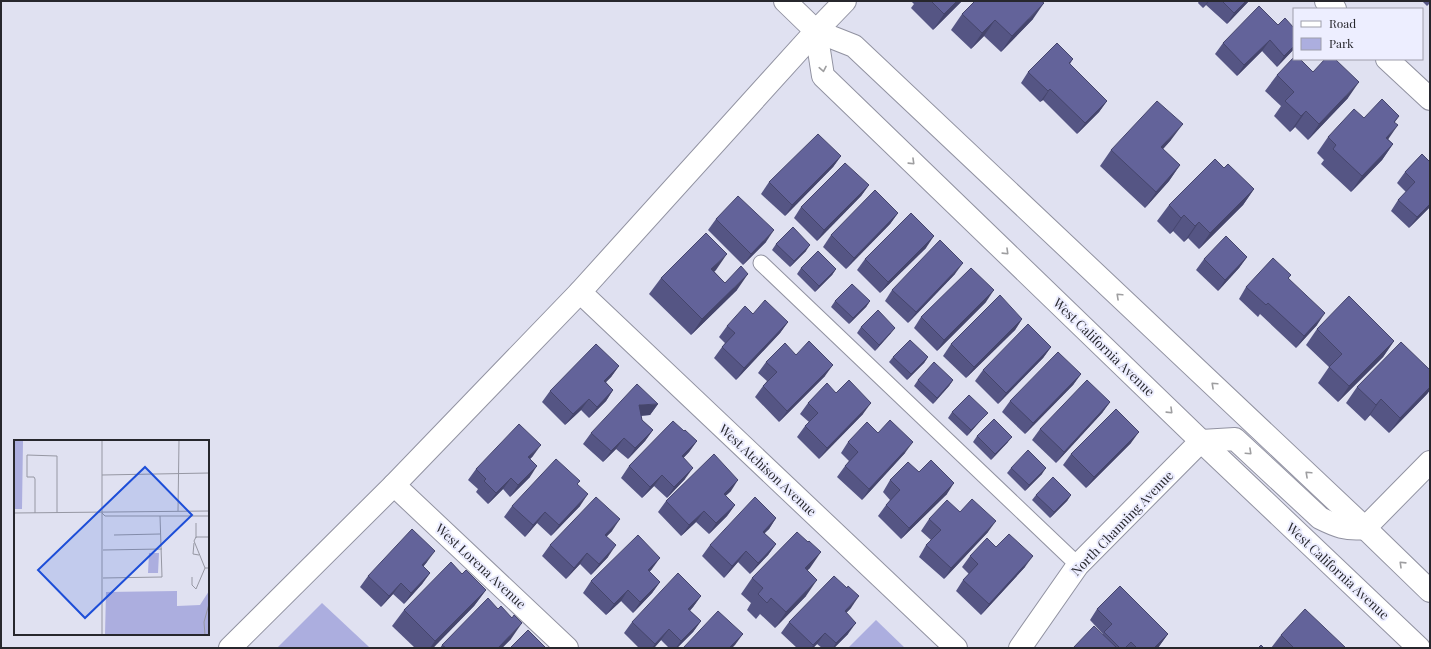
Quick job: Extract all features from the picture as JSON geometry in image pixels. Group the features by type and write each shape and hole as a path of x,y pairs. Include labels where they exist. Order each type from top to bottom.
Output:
{"street":[{"path":"785,1 816,31 854,46 1430,591"},
{"path":"230,648 394,485 580,292 816,31 845,1"},
{"name":"West California Avenue","path":"816,31 823,76 1200,441 1419,648"},
{"path":"1388,60 1430,99"},
{"name":"West Atchison Avenue","path":"580,292 956,648"},
{"path":"1200,441 1235,439 1320,518 1335,526 1352,529 1365,528 1430,462"},
{"name":"North Channing Avenue","path":"1020,648 1078,565 1200,441"},
{"name":"West Lorena Avenue","path":"394,485 567,648"}],"lane":[{"path":"761,263 1078,565"}],"green space":[{"path":"322,603 368,646 370,648 277,648"},
{"path":"876,620 905,648 848,648"}],"building":[{"path":"931,1 957,1 944,14"},
{"path":"975,1 1041,1 1044,3 1012,36 995,20 982,33 962,14"},
{"path":"1222,1 1246,1 1234,13"},
{"path":"1259,6 1278,25 1285,18 1293,27 1293,47 1284,56 1270,40 1244,65 1223,43"},
{"path":"1057,43 1073,59 1069,63 1107,101 1085,123 1050,89 1048,91 1028,72"},
{"path":"1293,58 1293,60 1301,60 1313,72 1324,60 1336,60 1359,82 1319,124 1306,111 1301,116 1285,101 1294,92 1277,75"},
{"path":"1382,99 1399,116 1394,122 1398,125 1386,138 1393,144 1362,176 1333,149 1336,145 1328,137 1354,109 1364,118"},
{"path":"1157,101 1183,124 1161,147 1180,165 1156,192 1111,150"},
{"path":"818,134 841,156 792,205 769,182"},
{"path":"1422,154 1430,162 1430,204 1417,217 1398,200 1415,182 1405,172"},
{"path":"1215,159 1224,168 1228,164 1254,189 1210,233 1199,222 1195,226 1184,215 1181,218 1169,205"},
{"path":"845,163 869,185 824,230 801,207"},
{"path":"875,190 898,213 854,258 831,235"},
{"path":"738,196 774,230 751,254 716,219"},
{"path":"911,213 934,236 888,282 865,259"},
{"path":"793,227 810,245 794,261 776,244"},
{"path":"706,233 727,254 711,269 725,283 741,266 748,274 702,319 661,278"},
{"path":"1226,236 1247,257 1225,280 1204,259"},
{"path":"940,240 963,263 916,312 892,290"},
{"path":"818,251 836,269 819,286 801,268"},
{"path":"1273,258 1291,275 1288,278 1325,313 1304,336 1268,303 1266,305 1246,287"},
{"path":"971,268 994,290 944,340 921,317"},
{"path":"852,284 870,301 853,318 835,301"},
{"path":"1000,295 1022,319 974,367 951,344"},
{"path":"1349,296 1394,341 1349,386 1329,367 1342,354 1317,329"},
{"path":"765,300 788,322 744,368 722,347 735,333 727,326 745,306 753,314"},
{"path":"878,310 895,328 879,345 861,327"},
{"path":"1028,324 1051,347 1006,393 983,370"},
{"path":"910,340 928,357 911,374 893,357"},
{"path":"809,341 833,365 787,411 763,386 777,372 766,362 785,343 796,355"},
{"path":"1401,342 1430,370 1430,387 1400,418 1381,399 1376,405 1357,387"},
{"path":"596,344 619,366 604,381 613,390 597,407 589,399 573,414 550,391"},
{"path":"1058,352 1081,374 1033,423 1010,401"},
{"path":"934,362 953,380 937,398 918,380"},
{"path":"849,380 871,403 827,448 805,426 818,413 808,403 827,383 836,393"},
{"path":"1087,380 1110,402 1064,452 1040,429"},
{"path":"637,384 658,404 639,405 642,420 653,430 635,448 624,438 611,451 591,433"},
{"path":"969,395 988,413 971,430 952,412"},
{"path":"1116,409 1139,432 1094,477 1071,454"},
{"path":"994,419 1012,437 995,454 977,436"},
{"path":"890,420 913,442 869,489 845,466 858,452 848,442 867,422 878,433"},
{"path":"673,421 697,441 682,456 693,468 674,487 662,475 650,487 629,466"},
{"path":"519,424 541,445 528,457 537,466 518,485 511,478 496,493 484,481 486,479 476,469"},
{"path":"1028,450 1046,468 1029,485 1011,468"},
{"path":"714,454 738,480 724,494 735,505 716,523 704,511 689,525 666,501"},
{"path":"556,459 580,481 577,484 588,494 559,525 545,512 533,525 512,506"},
{"path":"931,460 954,483 909,528 886,505 900,490 890,480 908,462 919,472"},
{"path":"1053,477 1071,495 1054,512 1036,495"},
{"path":"596,497 620,519 605,535 616,545 599,564 587,553 574,568 550,545"},
{"path":"755,497 776,518 763,532 776,544 758,563 746,551 732,566 710,545"},
{"path":"972,499 996,521 951,568 926,545 941,530 929,519 947,500 960,512"},
{"path":"412,529 435,551 422,565 430,573 411,593 401,583 389,596 368,576"},
{"path":"797,532 821,552 805,568 817,580 786,612 771,598 767,603 758,594 763,588 752,578"},
{"path":"1009,534 1033,556 989,604 963,580 978,564 970,556 987,538 996,547"},
{"path":"638,535 660,558 648,570 660,582 640,602 628,590 614,604 591,581"},
{"path":"451,562 462,574 466,570 486,590 435,641 404,610"},
{"path":"678,573 701,596 688,609 701,621 681,641 669,629 655,644 632,622"},
{"path":"834,576 847,588 848,586 859,596 845,611 856,623 836,643 825,633 813,645 789,622"},
{"path":"1120,586 1168,634 1154,648 1137,648 1131,642 1125,648 1120,648 1104,632 1112,624 1097,609"},
{"path":"488,598 498,609 501,606 512,618 514,615 522,623 498,648 446,648 442,645"},
{"path":"1305,609 1346,648 1294,648 1281,635"},
{"path":"718,611 743,634 729,648 683,648"},
{"path":"1094,626 1117,648 1073,648"},
{"path":"528,630 546,648 510,648"}]}
